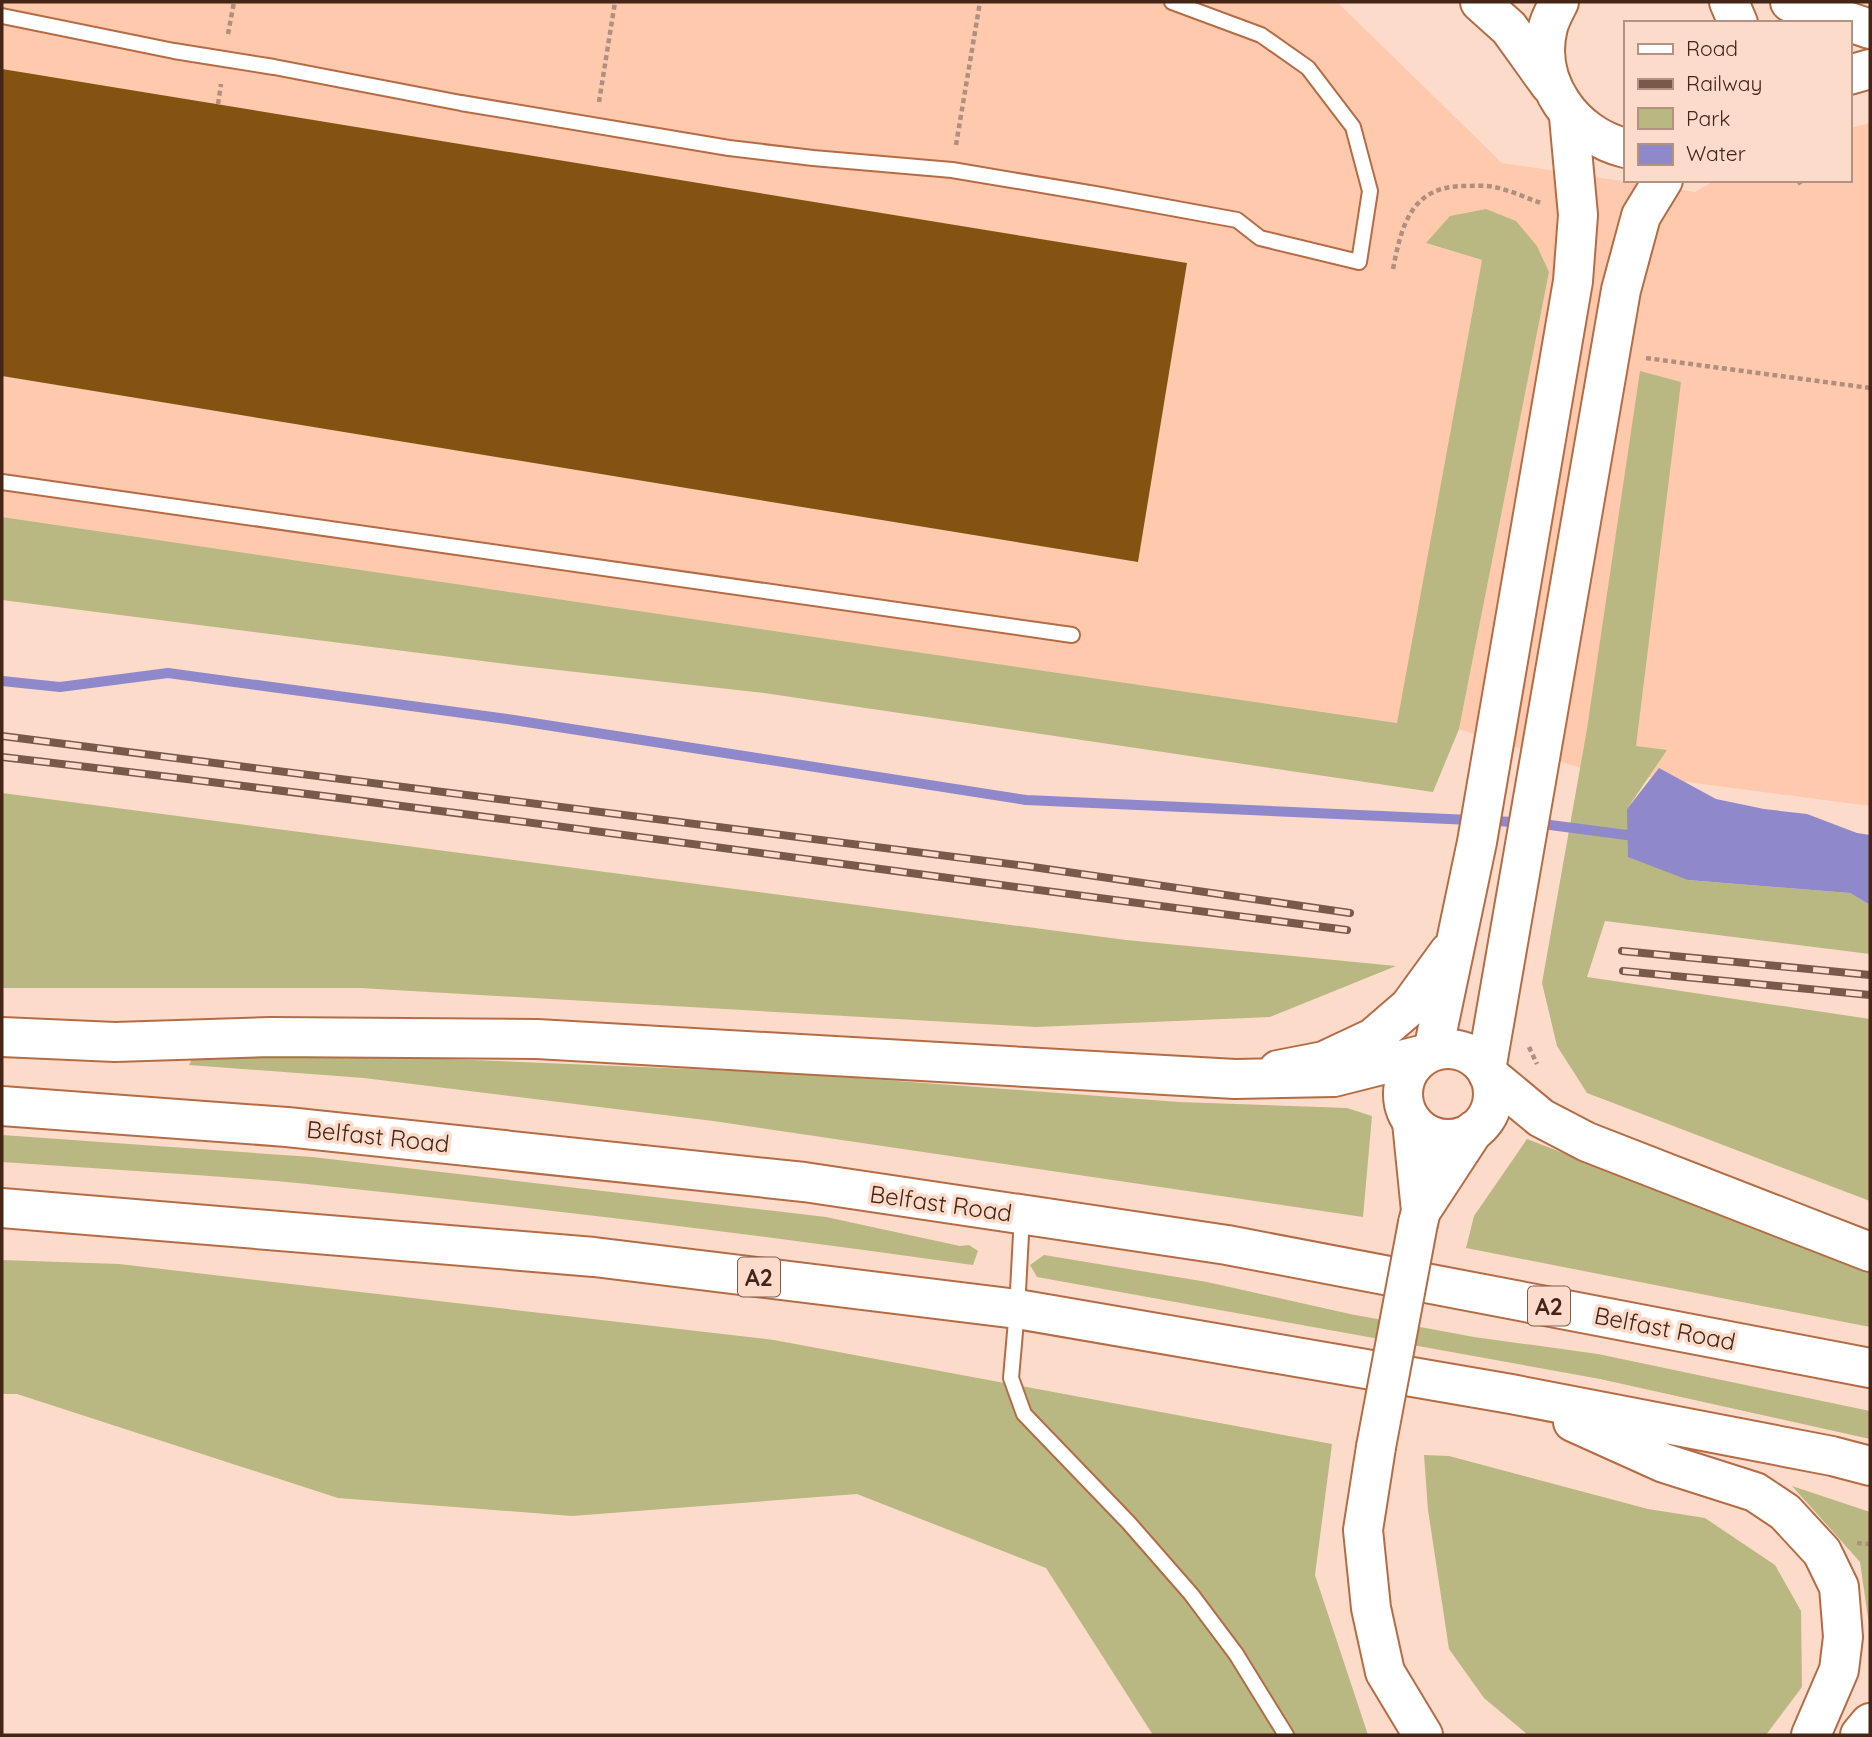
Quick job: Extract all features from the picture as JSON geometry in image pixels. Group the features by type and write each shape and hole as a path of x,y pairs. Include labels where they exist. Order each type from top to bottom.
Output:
{"main road":[{"path":"1480,2 1509,28 1561,103 1594,136 1624,148"},
{"path":"1474,1130 1462,1137 1448,1139 1422,1131 1412,1122 1402,1093 1413,1065 1429,1053 1458,940 1573,281 1578,215 1561,103 1545,60 1548,28 1559,2"},
{"path":"1729,2 1737,21"},
{"path":"1790,2 1846,21"},
{"path":"1851,23 1870,29"},
{"path":"1851,74 1870,69"},
{"path":"1420,1217 1474,1130 1488,1115 1491,1105 1492,1084 1487,1072 1522,853 1621,290 1641,216 1662,182"},
{"path":"1235,1079 1324,1061 1373,1038 1409,1007 1458,940"},
{"path":"2,1037 115,1042 271,1037 537,1039 1235,1079 1334,1077 1429,1053 1457,1049 1478,1061 1487,1072 1541,1118 1587,1142 1870,1252"},
{"name":"Belfast Road","path":"2,1106 287,1127 804,1182 1227,1245 1870,1368"},
{"path":"1412,1122 1420,1217 1363,1530 1371,1608 1385,1672 1423,1735"},
{"name":"A2","path":"2,1208 594,1257 1017,1309 1511,1394 1832,1456 1870,1466"},
{"path":"1511,1394 1664,1462 1755,1492 1785,1511 1803,1529 1822,1552 1839,1587 1843,1637 1839,1670 1811,1735"},
{"path":"1860,1735 1870,1723"}],"lane":[{"path":"2,16 89,35 729,148 951,170 1237,220 1260,238 1359,262 1370,191 1353,127 1308,68 1261,35 1172,2"},
{"path":"2,482 1072,635"},
{"path":"1022,1214 1011,1378 1024,1413 1128,1522 1191,1594 1236,1654 1286,1735"}],"path":[{"path":"595,124 615,2"},
{"path":"951,170 979,2"},
{"path":"1799,182 1802,187"},
{"path":"1392,269 1402,231 1415,207 1431,191 1452,186 1493,187 1578,215"},
{"path":"1610,353 1870,388"}],"shaded area":[{"path":"2,2 1337,2 1502,163 1695,192 1712,182 1851,182 1851,128 1870,123 1870,806 1581,768 1459,729 1549,272 1427,244 1482,260 1398,723 2,517"}],"green space":[{"path":"1486,209 1516,221 1537,246 1549,272 1459,729 1433,792 764,693 522,666 2,600 2,517 1397,723 1482,260 1426,243 1450,216"},
{"path":"1640,371 1681,382 1636,746 1667,750 1627,809 1688,880 1850,893 1870,905 1870,954 1605,921 1587,977 1870,1019 1870,1201 1587,1093 1557,1046 1542,983 1587,729"},
{"path":"2,793 1126,940 1396,966 1270,1017 1036,1027 360,988 2,988"},
{"path":"352,1055 791,1073 1179,1102 1347,1108 1372,1116 1363,1217 713,1121 364,1078 189,1065 192,1059"},
{"path":"2,1135 312,1157 826,1217 960,1246 969,1245 978,1251 973,1265 720,1231 382,1192 223,1177 2,1162"},
{"path":"1527,1139 1870,1271 1870,1327 1466,1248 1474,1216"},
{"path":"1044,1255 1207,1282 1350,1314 1474,1337 1598,1354 1870,1411 1870,1439 1600,1379 1037,1277 1030,1265"},
{"path":"2,1260 119,1264 774,1340 1332,1444 1315,1575 1368,1735 1153,1735 1046,1568 857,1494 572,1516 338,1498 17,1394 2,1394"},
{"path":"1424,1455 1449,1456 1648,1509 1705,1518 1775,1565 1801,1611 1802,1687 1766,1735 1528,1735 1484,1698 1449,1649 1428,1510"},
{"path":"1792,1486 1870,1512 1870,1632 1860,1562"}],"water":[{"path":"1659,768 1716,799 1807,814 1857,833 1870,835 1870,905 1850,893 1688,880 1628,857 1627,809"}],"building":[{"path":"2,69 1187,263 1138,562 2,376"}],"waterway":[{"path":"2,681 60,687 168,673 507,719 1026,800 1535,823 1642,837"}],"railway":[{"path":"2,736 1026,866 1350,913"},
{"path":"2,757 1347,930"},
{"path":"1622,951 1870,975"},
{"path":"1623,971 1870,995"}]}
